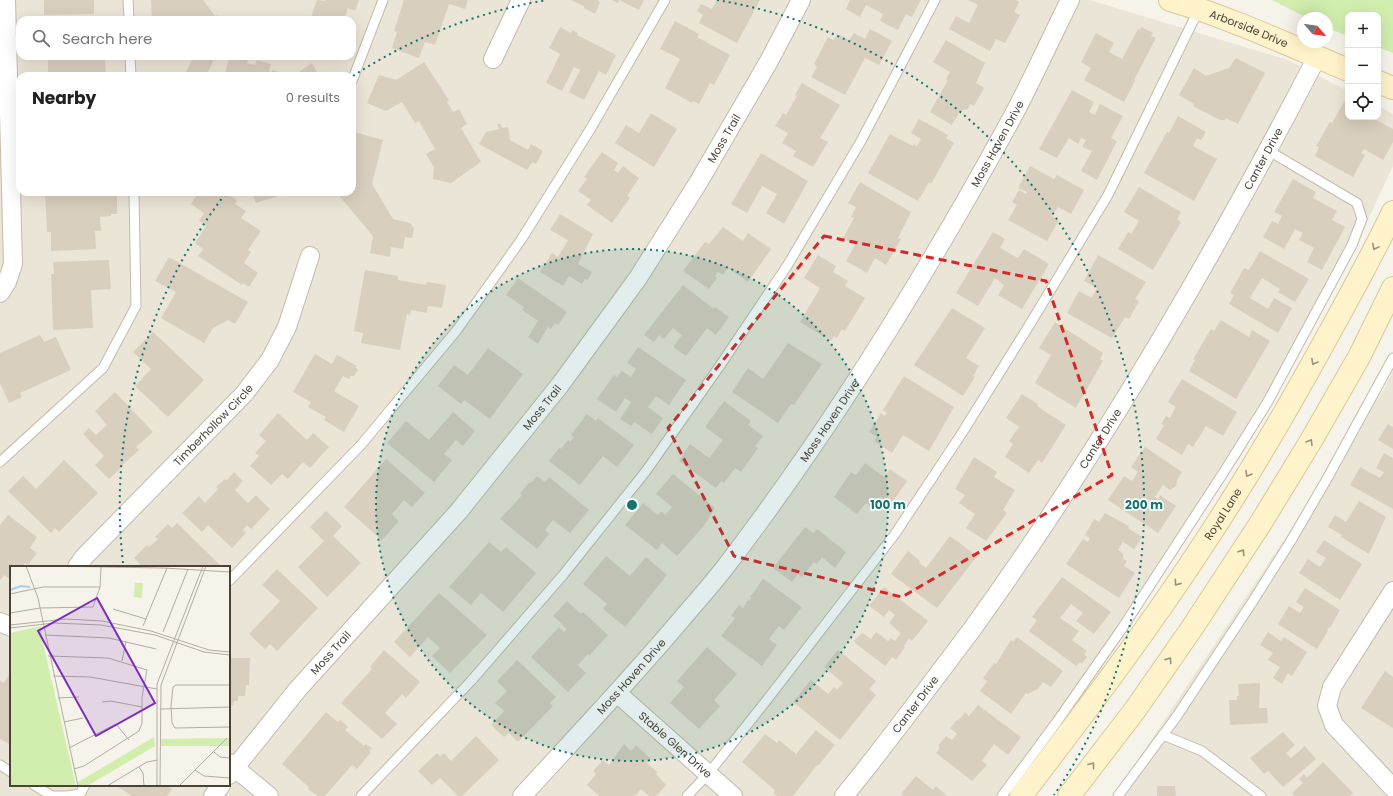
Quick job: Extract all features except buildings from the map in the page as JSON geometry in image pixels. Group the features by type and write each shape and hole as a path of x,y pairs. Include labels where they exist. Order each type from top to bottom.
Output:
{"main road":[{"name":"Arborside Drive","path":"1170,0 1242,25 1345,69"},
{"path":"1381,83 1393,88"},
{"name":"Royal Lane","path":"1021,796 1103,688 1198,553 1235,496 1308,372 1393,212"},
{"path":"1069,796 1144,697 1192,628 1262,521 1312,439 1359,357 1393,288"}],"street":[{"path":"0,293 7,282 13,264 6,0"},
{"path":"493,59 521,0"},
{"name":"Moss Trail","path":"231,768 298,689 459,511 560,385 638,278 698,183 769,61 801,0"},
{"name":"Moss Haven Drive","path":"522,796 663,641 722,571 794,474 915,288 1015,111 1070,0"},
{"name":"Canter Drive","path":"844,796 934,681 1007,581 1083,466 1160,342 1269,151 1317,57"},
{"name":"Timberhollow Circle","path":"78,566 84,557 244,394 270,360 287,327 310,256"},
{"path":"1393,591 1332,687 1326,706 1334,725 1393,788"},
{"path":"0,622 10,627"},
{"name":"Stable Glen Drive","path":"617,693 733,796"},
{"path":"231,768 269,796"},
{"path":"213,796 220,786"}],"lane":[{"path":"128,0 129,16"},
{"path":"355,72 383,0"},
{"path":"230,580 360,446 457,330 521,240 591,128 665,0"},
{"path":"361,796 471,681 563,575 646,471 788,266 862,141 935,0"},
{"path":"687,796 708,774 895,534 962,433 1034,318 1108,195 1199,9"},
{"path":"130,60 131,72"},
{"path":"1002,796 1056,723 1121,630 1228,467 1267,403 1352,245 1362,219 1357,203 1269,151"},
{"path":"0,462 103,368 136,306 134,196"},
{"path":"1118,796 1177,716 1292,539 1328,477 1393,358"},
{"path":"1163,734 1202,751 1261,796"},
{"path":"0,766 10,771"},
{"path":"36,786 52,796 80,794 84,786"}],"highlighted area":[{"path":"824,236 1046,281 1112,475 902,597 734,556 668,428"}],"shaded area":[{"path":"0,0 1090,0 1288,60 1345,89 1345,120 1381,120 1381,108 1393,114 1393,166 1364,228 1245,450 1021,774 1003,796 0,796"},
{"path":"1393,370 1393,796 1114,796 1384,389"}],"green space":[{"path":"1272,0 1393,0 1393,53 1381,48 1381,12 1345,12 1345,35 1333,30 1333,12 1297,13"}]}
